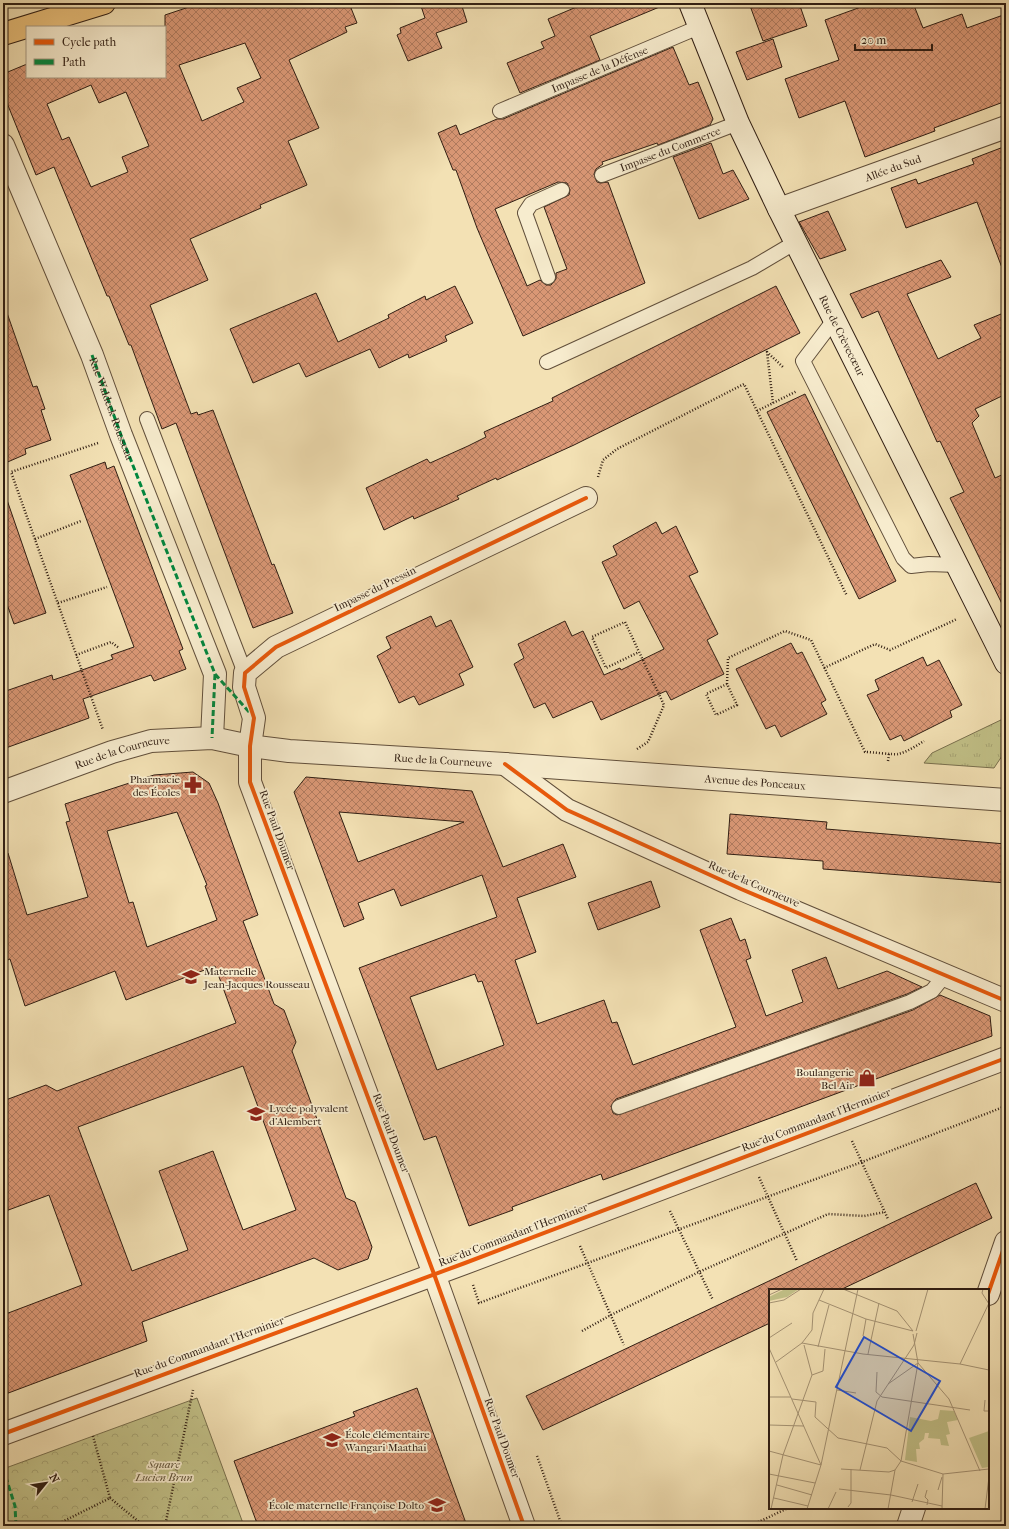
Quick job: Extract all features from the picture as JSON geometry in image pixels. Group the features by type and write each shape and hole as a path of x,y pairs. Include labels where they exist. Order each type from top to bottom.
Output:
{"main road":[{"path":"29,26 104,3"},
{"path":"3,34 26,27"}],"street":[{"name":"Rue de Crèvecœur","path":"690,3 738,123 779,209 1006,663"},
{"name":"Allée du Sud","path":"779,209 1006,127"},
{"name":"Rue Waldeck Rousseau","path":"3,145 92,355 121,435 215,674 254,718"},
{"name":"Impasse du Pressin","path":"245,673 276,647 586,498"},
{"path":"245,673 244,687 254,718 250,746"},
{"name":"Rue Waldeck Rousseau","path":"212,738 215,674"},
{"name":"Rue de la Courneuve","path":"3,792 112,752 151,741 212,738 250,746 289,751 505,764 567,810 741,888 1006,1001"},
{"name":"Rue Paul Doumer","path":"250,746 250,782 434,1274 524,1526"},
{"name":"Avenue des Ponceaux","path":"505,764 1006,800"},
{"name":"Rue du Commandant l'Herminier","path":"3,1434 465,1263 1006,1058"},
{"path":"989,1291 1006,1242"},
{"path":"908,1526 914,1509"}],"lane":[{"name":"Impasse de la Défense","path":"500,111 699,27"},
{"name":"Impasse du Commerce","path":"602,175 738,123"},
{"path":"548,277 525,213 531,204 562,190"},
{"path":"547,362 752,268 796,242"},
{"path":"834,320 803,361 810,385 903,558 911,566 957,565"},
{"path":"146,419 245,673"},
{"path":"619,1107 910,1002 932,991 945,975"}],"path":[{"path":"757,411 774,403 810,385 767,352 774,403"},
{"path":"586,498 596,483 603,460 616,449 744,384 847,596"},
{"path":"112,752 11,472 121,435"},
{"path":"35,539 81,521"},
{"path":"58,603 107,587"},
{"path":"824,668 875,644 890,650 979,608"},
{"path":"635,751 648,742 664,705 625,622 592,637 606,668 639,652"},
{"path":"727,684 706,694 716,715 737,705 727,684 728,658 785,631 811,640 865,752 889,753 896,755 906,752 924,741"},
{"path":"76,655 111,642 119,648"},
{"path":"888,761 889,753"},
{"path":"465,1263 479,1303 862,1162 1006,1106"},
{"path":"842,1120 888,1219"},
{"path":"749,1155 797,1262"},
{"path":"659,1189 713,1300"},
{"path":"582,1331 611,1315 699,1272 785,1235 828,1214 864,1216 885,1212"},
{"path":"571,1223 624,1345"},
{"path":"165,1526 190,1408 197,1362"},
{"path":"93,1436 110,1498 144,1526"},
{"path":"537,1456 562,1526"},
{"path":"54,1526 110,1498"},
{"path":"750,1526 786,1509"}],"green space":[{"path":"1005,718 1006,750 994,768 924,763 932,753"},
{"name":"Square Lucien Brun","path":"197,1398 244,1526 3,1526 3,1469"}],"building":[{"path":"201,3 349,3 357,23 345,27 347,32 289,60 319,128 288,141 307,185 260,205 261,208 190,239 208,280 150,305 191,414 197,412 198,415 213,410 272,565 274,564 293,613 253,628 176,423 162,429 131,345 129,345 109,296 107,296 54,167 36,175 3,93 3,74 26,64 26,78 166,78 165,15","holes":["245,43 261,78 237,88 244,102 202,121 179,65","91,85 99,103 126,92 149,146 122,157 128,172 91,187 69,137 62,140 47,104"]},
{"path":"420,3 461,3 467,22 436,33 442,48 408,61 397,35 401,33 400,28 425,18"},
{"path":"586,3 669,3 590,36 600,60 520,93 507,63 544,48 541,42 555,36 548,19"},
{"path":"749,3 799,3 807,26 763,41"},
{"path":"872,3 913,3 923,28 962,14 967,28 1006,14 1006,101 934,128 935,131 865,157 845,101 799,118 785,79 839,60 825,20"},
{"path":"773,39 782,67 747,80 736,52"},
{"path":"673,47 689,85 698,82 713,119 710,125 658,145 657,143 602,162 603,164 596,169 594,174 597,182 608,182 645,283 523,336 477,228 456,170 453,170 438,133 456,125 460,135 497,119 503,119","holes":["558,182 567,183 570,190 569,195 544,207 567,269 556,273 556,279 551,285 546,285 540,280 527,286 495,209"]},
{"path":"711,143 723,174 733,170 749,199 699,219 673,157"},
{"path":"1006,146 1006,272 1004,273 977,202 906,228 891,188 916,179 918,184 974,164 972,159"},
{"path":"828,211 846,250 820,259 799,222"},
{"path":"941,260 951,277 907,294 938,359 981,338 974,325 1006,312 1006,394 975,409 979,416 972,423 995,478 1006,473 1006,612 950,498 964,492 940,441 937,442 878,311 862,318 850,294"},
{"path":"455,286 473,323 445,336 447,341 409,358 408,354 379,368 370,349 306,377 299,363 253,383 230,329 316,293 338,342 389,318 388,315 425,296 426,300"},
{"path":"776,286 800,333 574,445 497,480 496,478 457,496 459,499 414,519 413,516 384,530 366,488 427,459 430,463 468,446 486,437 484,432 553,401 552,398"},
{"path":"6,310 33,387 37,386 45,409 41,410 51,440 25,449 26,454 3,464 3,311"},
{"path":"805,394 896,581 859,599 767,412"},
{"path":"105,462 107,469 114,466 183,649 179,651 186,669 154,681 151,675 83,699 89,718 3,749 3,692 52,675 53,680 68,675 113,659 111,655 134,647 70,475"},
{"path":"6,497 46,613 14,624 3,593 3,498"},
{"path":"656,522 662,534 676,526 698,572 689,576 718,634 707,640 724,674 671,700 666,691 601,720 592,701 553,718 545,703 534,708 514,664 524,658 518,644 565,621 572,636 583,631 604,675 620,668 621,670 664,649 639,601 624,609 602,562 617,555 613,546"},
{"path":"431,616 436,627 451,620 473,667 459,674 464,685 419,705 414,696 399,703 377,656 391,648 386,637"},
{"path":"791,643 797,654 802,652 826,700 821,703 827,714 781,737 775,725 766,729 736,669"},
{"path":"923,657 927,666 939,660 962,705 950,711 952,717 904,741 901,735 890,740 867,695 879,690 875,680"},
{"path":"193,772 209,783 218,803 258,915 243,921 274,1004 284,1010 296,1042 292,1051 346,1198 355,1202 372,1247 368,1259 338,1270 314,1258 142,1322 147,1341 3,1395 3,1315 82,1285 49,1195 3,1212 3,1101 46,1085 57,1091 236,1023 215,966 126,1000 115,971 25,1006 10,959 3,962 3,854 8,853 27,915 88,897 66,822 70,821 65,804 154,775","holes":["177,812 207,885 205,886 217,920 147,947 133,902 129,903 107,831","243,1066 296,1210 243,1230 213,1151 159,1171 188,1250 132,1271 78,1127"]},
{"path":"306,777 472,791 503,867 563,844 576,877 517,898 536,952 515,960 537,1024 604,1000 612,1023 617,1022 633,1065 736,1027 700,930 731,918 740,941 745,939 751,958 746,960 766,1016 803,1002 792,970 826,957 838,989 887,971 922,987 907,994 616,1099 611,1106 613,1113 617,1115 913,1010 940,995 990,1016 992,1036 603,1180 601,1174 512,1207 513,1210 469,1226 436,1136 424,1140 359,968 497,917 482,875 401,906 394,889 358,903 364,919 344,927 294,792","holes":["339,812 464,822 358,862","475,974 478,982 482,981 504,1045 437,1070 410,997"]},
{"path":"730,814 827,822 826,829 1006,844 1006,883 823,869 823,861 727,854"},
{"path":"651,881 660,907 598,930 588,903"},
{"path":"976,1183 992,1218 842,1289 769,1289 769,1323 543,1430 526,1396"},
{"path":"417,1388 467,1526 258,1526 234,1461 355,1416 353,1412"}],"marked path":[{"path":"92,355 121,435 215,674 212,738"},
{"path":"215,674 250,713"},
{"path":"3,1468 15,1506 16,1526"}],"cycle path":[{"path":"524,1526 434,1274 250,782 250,746 254,718 244,687 245,673 276,647 586,498"},
{"path":"505,764 567,810 741,889 1006,1001"},
{"path":"3,1434 465,1263 1006,1058"},
{"path":"989,1291 1006,1242"}],"place":[{"name":"Pharmacie des Écoles","path":"193,785"},
{"name":"Maternelle Jean-Jacques Rousseau","path":"191,977"},
{"name":"Boulangerie Bel Air","path":"867,1078"},
{"name":"Lycée polyvalent d'Alembert","path":"256,1114"},
{"name":"École élémentaire Wangari Maathai","path":"332,1440"},
{"name":"École maternelle Françoise Dolto","path":"437,1505"}]}
